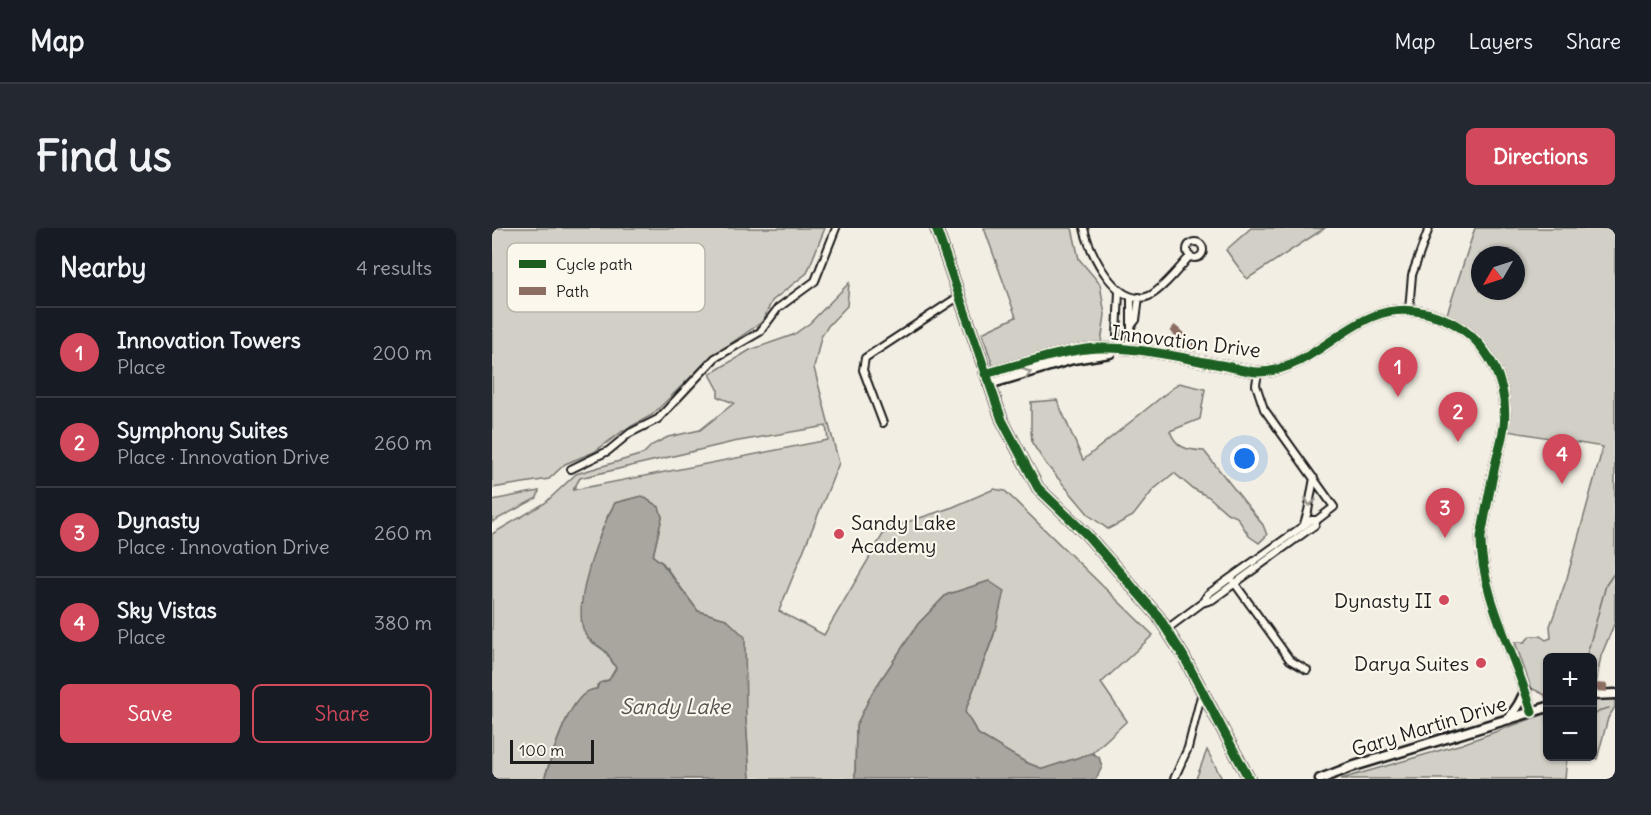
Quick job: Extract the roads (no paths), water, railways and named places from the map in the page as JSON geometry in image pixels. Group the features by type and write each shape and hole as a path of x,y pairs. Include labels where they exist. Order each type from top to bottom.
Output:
{"main road":[{"path":"936,228 1002,420 1038,488 1087,536 1167,629 1203,691 1249,779"}],"street":[{"path":"571,469 608,451 630,433 658,419 715,358 759,332 778,308 815,281 836,228"},
{"path":"1084,228 1095,258 1119,291 1131,297 1149,296 1190,256"},
{"path":"1409,310 1412,275 1428,228"},
{"path":"1119,291 1117,336 1124,350"},
{"path":"883,423 863,370 865,358 958,297"},
{"path":"1124,350 1131,337 1131,297"},
{"path":"1132,325 1136,320 1139,297"},
{"name":"Innovation Drive","path":"985,374 1098,348 1124,350 1258,372 1294,363 1356,324 1389,311 1409,310 1445,319 1461,327 1490,357 1503,391 1504,427 1481,537 1480,554 1489,590 1532,712"},
{"name":"Innovation Drive","path":"989,384 1073,359 1124,350"},
{"path":"1232,581 1315,525 1317,520 1334,507 1264,409 1256,385 1258,372"},
{"path":"1303,525 1308,512 1314,478"},
{"path":"1167,629 1202,603 1208,602 1303,525 1311,520 1317,520"},
{"path":"1232,581 1290,660 1307,670"},
{"path":"1509,719 1520,704 1526,690"},
{"path":"1174,779 1188,748 1203,691"},
{"path":"1597,695 1615,694"},
{"name":"Gary Martin Drive","path":"1320,779 1351,767 1543,709"}],"water":[{"name":"Sandy Lake","path":"642,496 659,507 662,517 653,556 662,563 698,611 726,619 745,637 746,720 750,779 544,779 570,712 587,692 597,689 599,683 609,680 616,668 606,652 590,640 585,633 581,616 582,601 596,547 615,503"},
{"path":"989,581 1004,591 994,634 965,712 978,734 1025,762 1043,769 1092,753 1099,757 1102,767 1096,779 855,779 856,726 872,693 918,624 946,595"}],"waterway":[{"path":"1587,653 1606,585 1615,572"},
{"path":"1597,713 1609,708"}],"place":[{"name":"Innovation Towers","path":"1398,397"},
{"name":"Symphony Suites","path":"1458,442"},
{"name":"Sky Vistas","path":"1562,484"},
{"name":"Sandy Lake Academy","path":"839,534"},
{"name":"Dynasty","path":"1445,538"},
{"name":"Dynasty II","path":"1444,600"},
{"name":"Darya Suites","path":"1481,663"}]}
